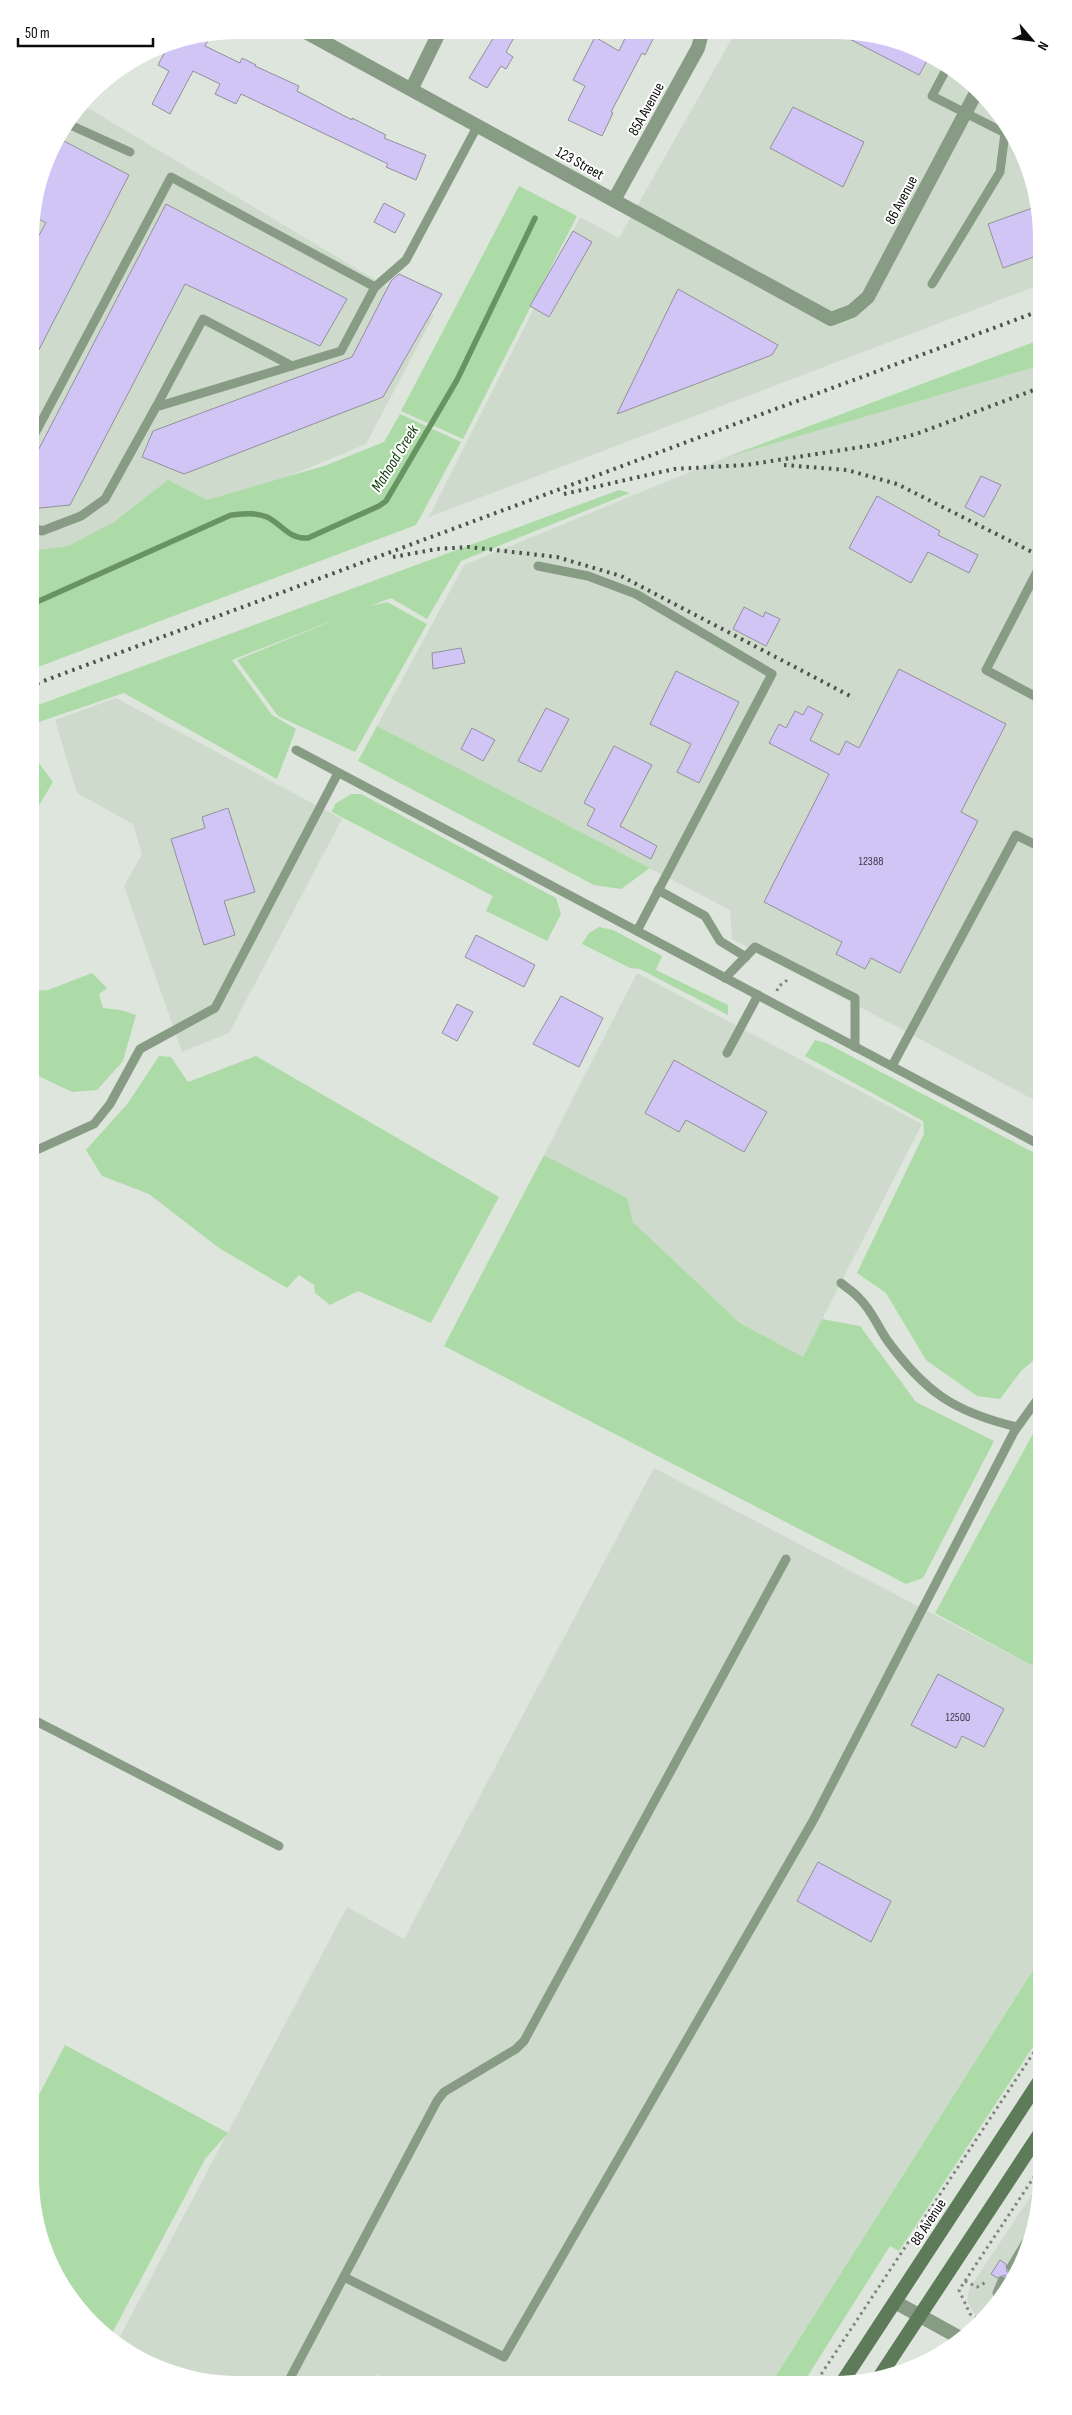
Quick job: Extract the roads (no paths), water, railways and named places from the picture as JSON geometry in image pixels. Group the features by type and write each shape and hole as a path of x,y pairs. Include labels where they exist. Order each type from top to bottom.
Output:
{"main road":[{"name":"88 Avenue","path":"847,2376 1033,2091"},
{"path":"884,2369 1033,2144"}],"street":[{"name":"123 Street","path":"319,39 412,88 831,319 841,315"},
{"path":"412,88 436,39"},
{"name":"85A Avenue","path":"614,200 698,48 700,39"},
{"name":"86 Avenue","path":"841,315 852,311 868,297 974,96"},
{"path":"895,2302 955,2335"}],"lane":[{"path":"945,72 932,96 965,113 999,126"},
{"path":"156,407 341,351 375,287 406,260 478,125"},
{"path":"73,126 130,152"},
{"path":"932,284 1000,172 1006,136"},
{"path":"39,426 171,177 375,287"},
{"path":"39,530 42,531 81,516 105,499 203,319 292,366"},
{"path":"538,566 588,576 636,594 772,674 637,931"},
{"path":"1033,579 986,670 1033,695"},
{"path":"296,750 1033,1141"},
{"path":"39,1149 94,1124 110,1104 140,1049 215,1008 338,773"},
{"path":"892,1066 1016,835 1033,844"},
{"path":"658,890 705,916 720,941 746,957"},
{"path":"725,978 755,948 855,998 855,1047"},
{"path":"727,1053 758,995"},
{"path":"842,1283 860,1299 912,1374 941,1397 965,1411 987,1420 1018,1427"},
{"path":"344,2276 504,2357 814,1819 1018,1427 1033,1406"},
{"path":"291,2376 437,2101 444,2092 516,2049 524,2041 786,1559"},
{"path":"39,1723 279,1846"},
{"path":"1011,2267 1014,2262"},
{"path":"998,2290 1002,2281"}],"waterway":[{"name":"Mahood Creek","path":"39,601 231,515 263,515 273,520 290,534 301,538 308,538 379,506 386,501 457,380 535,218"}],"railway":[{"path":"39,683 1033,313"},
{"path":"564,494 674,469 746,465 874,445 916,434 1033,390"},
{"path":"784,465 847,470 897,484 1033,552"},
{"path":"393,557 437,549 469,547 557,557 621,576 854,698"}]}
